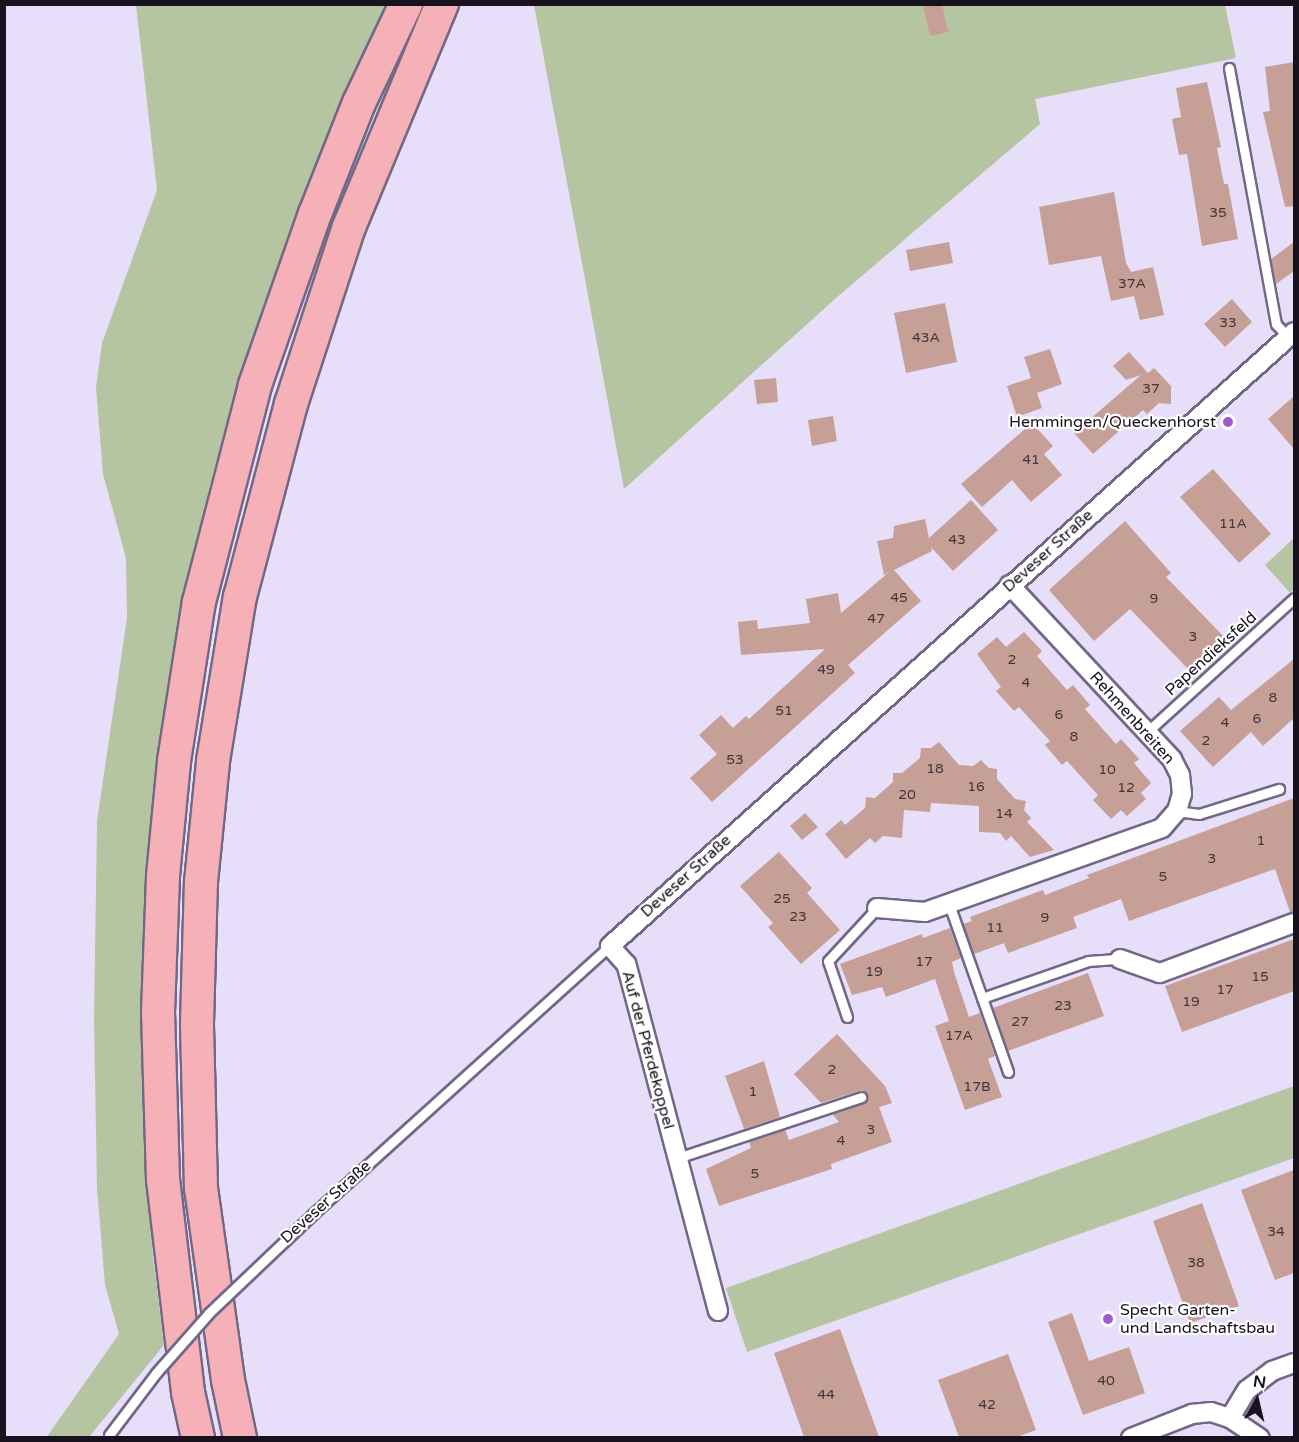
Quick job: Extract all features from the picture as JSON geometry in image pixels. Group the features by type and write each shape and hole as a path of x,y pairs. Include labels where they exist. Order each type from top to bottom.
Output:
{"highway":[{"path":"198,1437 188,1392 163,1180 158,1013 163,876 174,761 199,602 255,385 315,213 359,103 406,4"},
{"path":"240,1437 228,1380 201,1189 197,1023 200,906 213,761 240,597 291,404 349,227 442,4"}],"street":[{"name":"Deveser Straße","path":"610,946 1291,334"},
{"name":"Rehmenbreiten","path":"1010,585 1172,759 1180,775 1182,794 1177,811"},
{"path":"877,908 925,912 1162,828 1177,811"},
{"path":"1120,959 1160,973 1294,923"},
{"name":"Auf der Pferdekoppel","path":"610,946 626,964 718,1311"},
{"path":"1230,1418 1247,1390 1272,1371 1294,1363"},
{"path":"1131,1437 1192,1414 1211,1412 1230,1418 1260,1437"}],"lane":[{"name":"Deveser Straße","path":"1229,68 1276,324 1291,334"},
{"name":"Papendieksfeld","path":"1148,731 1294,598"},
{"path":"1177,811 1199,814 1279,789"},
{"path":"949,904 1008,1072"},
{"path":"847,1017 828,961 877,908"},
{"name":"Deveser Straße","path":"109,1436 156,1373 209,1313 314,1213 610,946"},
{"path":"982,998 1088,961 1120,959"},
{"path":"677,1158 861,1097"}],"green space":[{"path":"136,5 392,5 263,306 209,488 160,747 145,874 147,1011 143,1088 153,1256 164,1345 89,1437 46,1438 119,1334 105,1285 97,1188 94,1021 97,821 127,618 126,558 103,474 96,387 102,343 157,190"},
{"path":"534,5 1225,5 1236,58 1035,99 1040,124 836,298 624,489"},
{"path":"1294,538 1294,589 1290,593 1265,565"},
{"path":"1294,1086 1294,1158 747,1352 726,1288"}],"building":[{"path":"923,4 942,4 948,32 930,36"},
{"path":"1294,62 1294,206 1285,207 1263,112 1270,111 1265,67"},
{"path":"1207,82 1221,147 1217,148 1224,184 1228,184 1238,239 1202,246 1187,154 1179,155 1172,119 1181,117 1176,88"},
{"path":"1114,192 1126,263 1131,272 1153,267 1164,315 1140,320 1134,296 1111,301 1101,256 1049,265 1039,207"},
{"path":"949,242 953,263 910,271 906,250"},
{"path":"1294,242 1294,271 1276,284 1271,259"},
{"path":"1232,299 1252,322 1225,347 1204,324"},
{"path":"945,303 957,362 906,373 894,313"},
{"path":"1050,349 1062,384 1037,393 1042,408 1017,417 1007,386 1031,378 1024,357"},
{"path":"1129,352 1148,373 1154,368 1171,386 1171,404 1159,403 1147,414 1143,410 1093,454 1074,433 1141,375 1126,380 1113,366"},
{"path":"776,378 778,402 757,404 754,380"},
{"path":"1294,396 1294,449 1268,419"},
{"path":"833,416 837,441 812,446 808,420"},
{"path":"1032,423 1053,446 1044,454 1062,475 1031,502 1012,480 982,507 961,484"},
{"path":"1213,469 1271,534 1239,563 1180,497"},
{"path":"971,500 998,530 953,571 931,547 932,551 894,570 921,601 848,665 855,673 712,802 690,778 717,754 699,735 721,715 733,728 746,716 749,719 825,649 741,655 738,622 757,620 758,629 810,623 806,599 838,593 841,613 889,572 884,575 877,541 893,538 894,526 925,519 929,538"},
{"path":"1125,521 1171,573 1166,577 1229,642 1193,674 1130,609 1094,641 1049,590"},
{"path":"1024,632 1042,651 1037,656 1067,690 1073,685 1090,705 1085,709 1116,744 1121,739 1139,759 1134,763 1151,783 1141,793 1146,799 1127,816 1121,810 1111,819 1093,800 1098,795 1067,761 1062,765 1045,745 1050,741 1019,707 1014,711 996,691 1001,687 977,654 997,637 1006,647"},
{"path":"1294,659 1294,718 1263,746 1251,732 1213,767 1180,731 1219,697 1231,710"},
{"path":"939,742 959,765 973,766 981,760 989,768 997,769 997,779 1015,799 1026,801 1024,810 1031,818 1027,822 1054,850 1030,857 1011,836 1006,841 1000,833 979,832 979,806 931,803 930,812 904,810 902,838 883,836 875,843 870,838 846,859 825,834 841,820 845,825 865,808 866,797 875,798 893,782 893,773 902,773 920,758 921,748 931,748"},
{"path":"1294,798 1294,912 1290,912 1275,869 1129,921 1121,899 1073,917 1077,928 1008,953 1004,943 974,954 963,924 972,921 970,917 1043,890 1045,895 1089,878 1087,875"},
{"path":"805,813 818,827 802,840 790,826"},
{"path":"779,852 812,888 807,893 840,930 801,964 768,927 773,923 740,886"},
{"path":"950,928 961,958 952,962 954,972 969,1017 980,1013 995,1056 988,1059 1002,1097 965,1110 935,1026 949,1021 935,979 886,997 882,987 852,995 840,964 922,934 923,938"},
{"path":"1294,939 1294,991 1182,1032 1165,986"},
{"path":"1088,973 1104,1016 1008,1051 993,1008"},
{"path":"837,1034 885,1086 892,1103 879,1107 892,1142 831,1164 832,1169 719,1206 706,1169 751,1148 749,1141 785,1129 789,1140 839,1122 832,1114 866,1101 867,1094 862,1090 821,1103 794,1074"},
{"path":"764,1061 780,1117 744,1129 725,1076"},
{"path":"1294,1170 1294,1273 1275,1280 1241,1190"},
{"path":"1202,1203 1239,1306 1190,1323 1153,1221"},
{"path":"1072,1313 1089,1361 1129,1347 1145,1393 1083,1415 1048,1322"},
{"path":"840,1329 879,1437 804,1437 774,1353"},
{"path":"1008,1354 1036,1430 1017,1437 959,1437 938,1380"}],"place":[{"name":"Hemmingen/Queckenhorst","path":"1228,422"},
{"name":"Specht Garten- und Landschaftsbau","path":"1108,1319"}]}
